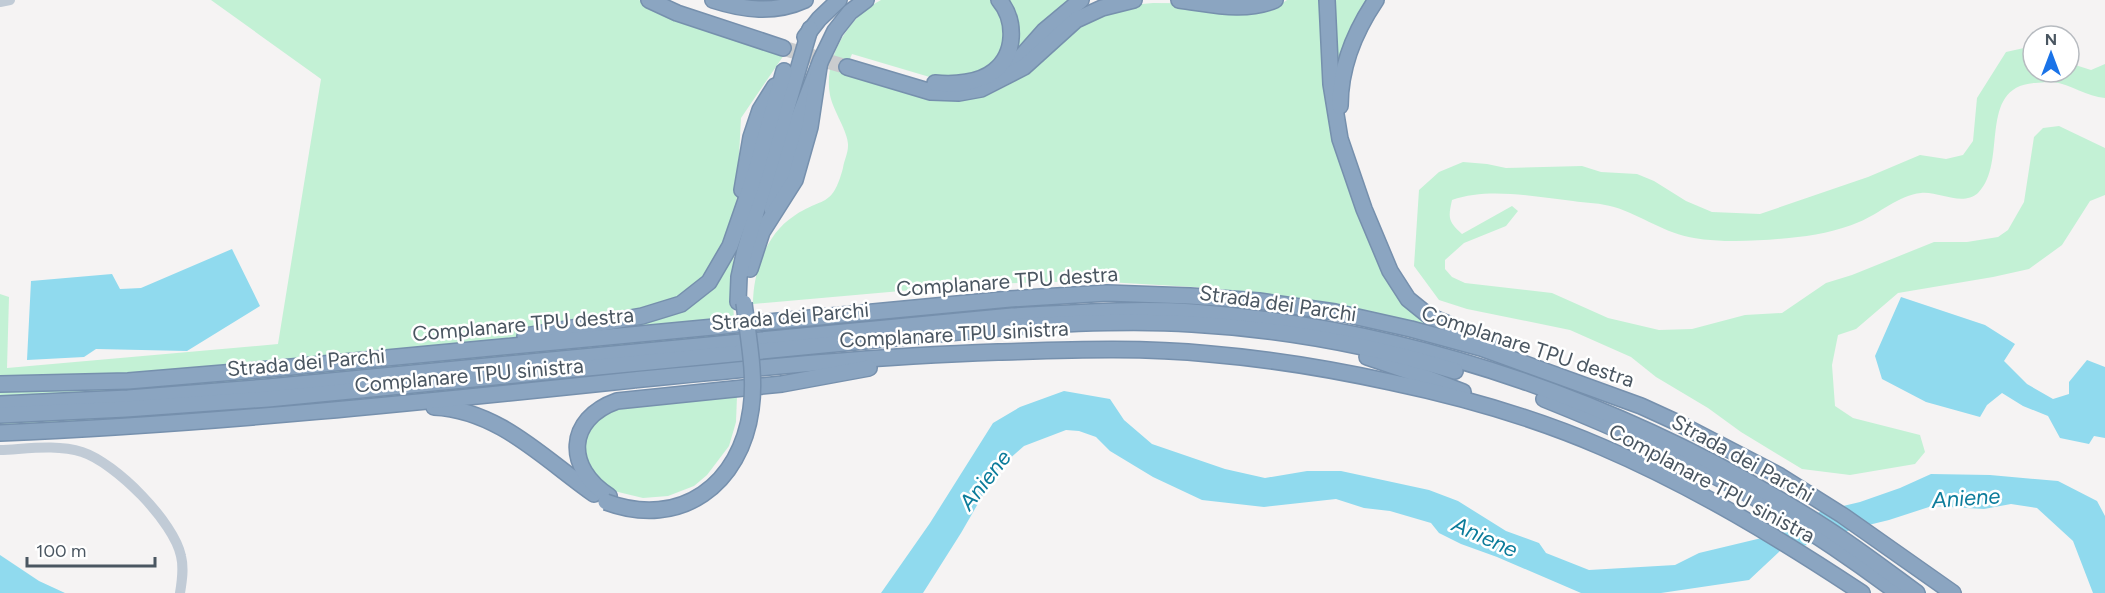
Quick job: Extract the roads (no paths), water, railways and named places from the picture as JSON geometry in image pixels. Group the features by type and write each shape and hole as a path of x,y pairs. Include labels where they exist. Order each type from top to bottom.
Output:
{"highway":[{"path":"649,0 677,13 784,44 670,0"},
{"path":"713,0 736,7 760,9 780,8 805,0"},
{"path":"428,354 642,316 681,304 700,291 709,282 730,246 755,174 784,71 810,29 840,0"},
{"path":"741,303 753,255 768,224 795,180 810,127 819,67 835,31 850,12 866,0"},
{"path":"999,0 1011,21 1010,44 1001,64 985,77 950,83 932,82 848,63 931,92 958,93 981,89 994,84 1034,59 1076,20 1102,8 1134,0"},
{"path":"994,84 1044,31 1081,0"},
{"path":"1179,0 1241,8 1275,0"},
{"path":"1327,0 1331,84 1340,139 1364,209 1390,271 1408,299 1429,316 1454,328 1615,390 1641,406"},
{"path":"1340,139 1340,101 1345,66 1355,38 1376,0"},
{"path":"362,407 441,407 475,414 511,432 567,475 624,507 642,510 675,508 687,504 706,492 721,479 743,445 751,408 752,382 739,277 810,29"},
{"name":"Complanare TPU destra","path":"0,386 270,369 1010,299 1107,293 1259,301 1324,310 1481,348 1641,406 1780,476 1953,593"},
{"name":"Strada dei Parchi","path":"0,404 128,398 257,388 1012,316 1126,311 1190,312 1280,321 1408,346 1541,387 1666,438 1755,492"},
{"name":"Strada dei Parchi","path":"0,415 279,398 1010,327 1126,322 1254,329 1325,340 1408,357 1539,397 1755,492 1828,529 1885,577 1898,593"},
{"path":"1254,329 1283,340 1331,348 1411,372 1561,431"},
{"name":"Complanare TPU sinistra","path":"0,433 123,427 362,407 775,366 937,353 1118,349 1208,353 1297,364 1391,382 1452,397 1561,431 1651,470 1726,509 1800,551 1862,593"},
{"path":"608,499 591,483 577,455 579,435 582,429 592,414 606,405 617,401 783,384 852,370 1003,352"},
{"name":"Strada dei Parchi","path":"1885,577 1917,593"}],"street":[{"path":"0,2 10,0"},
{"path":"0,450 48,448 71,450 95,458 111,468 150,505 167,526 181,556 183,570 180,593"}],"water":[{"path":"232,249 260,306 187,351 96,349 84,357 27,360 31,281 112,274 120,289 141,288"},
{"path":"1901,297 1985,325 2015,344 2004,361 2027,384 2053,399 2069,394 2069,382 2087,360 2105,367 2105,438 2094,436 2089,444 2060,438 2048,416 2023,406 2002,393 1987,405 1980,417 1926,402 1882,379 1875,356"},
{"name":"Aniene","path":"1064,391 1110,399 1124,420 1152,444 1225,469 1265,478 1307,471 1341,471 1429,490 1458,501 1506,531 1539,543 1546,553 1589,570 1675,565 1699,553 1770,536 1822,511 1860,502 1931,474 1990,475 2058,481 2097,501 2105,516 2105,593 2093,593 2073,541 2037,508 2011,504 1984,509 1932,506 1852,529 1823,542 1781,550 1749,580 1661,593 1581,593 1461,544 1439,533 1431,523 1390,511 1364,508 1336,499 1264,507 1202,500 1153,477 1110,451 1096,437 1079,431 1066,430 1024,446 998,469 923,593 881,593 930,523 993,423 1020,407"},
{"path":"0,555 39,581 65,593 0,593"}],"tunnel":[{"path":"783,48 847,67"}]}
